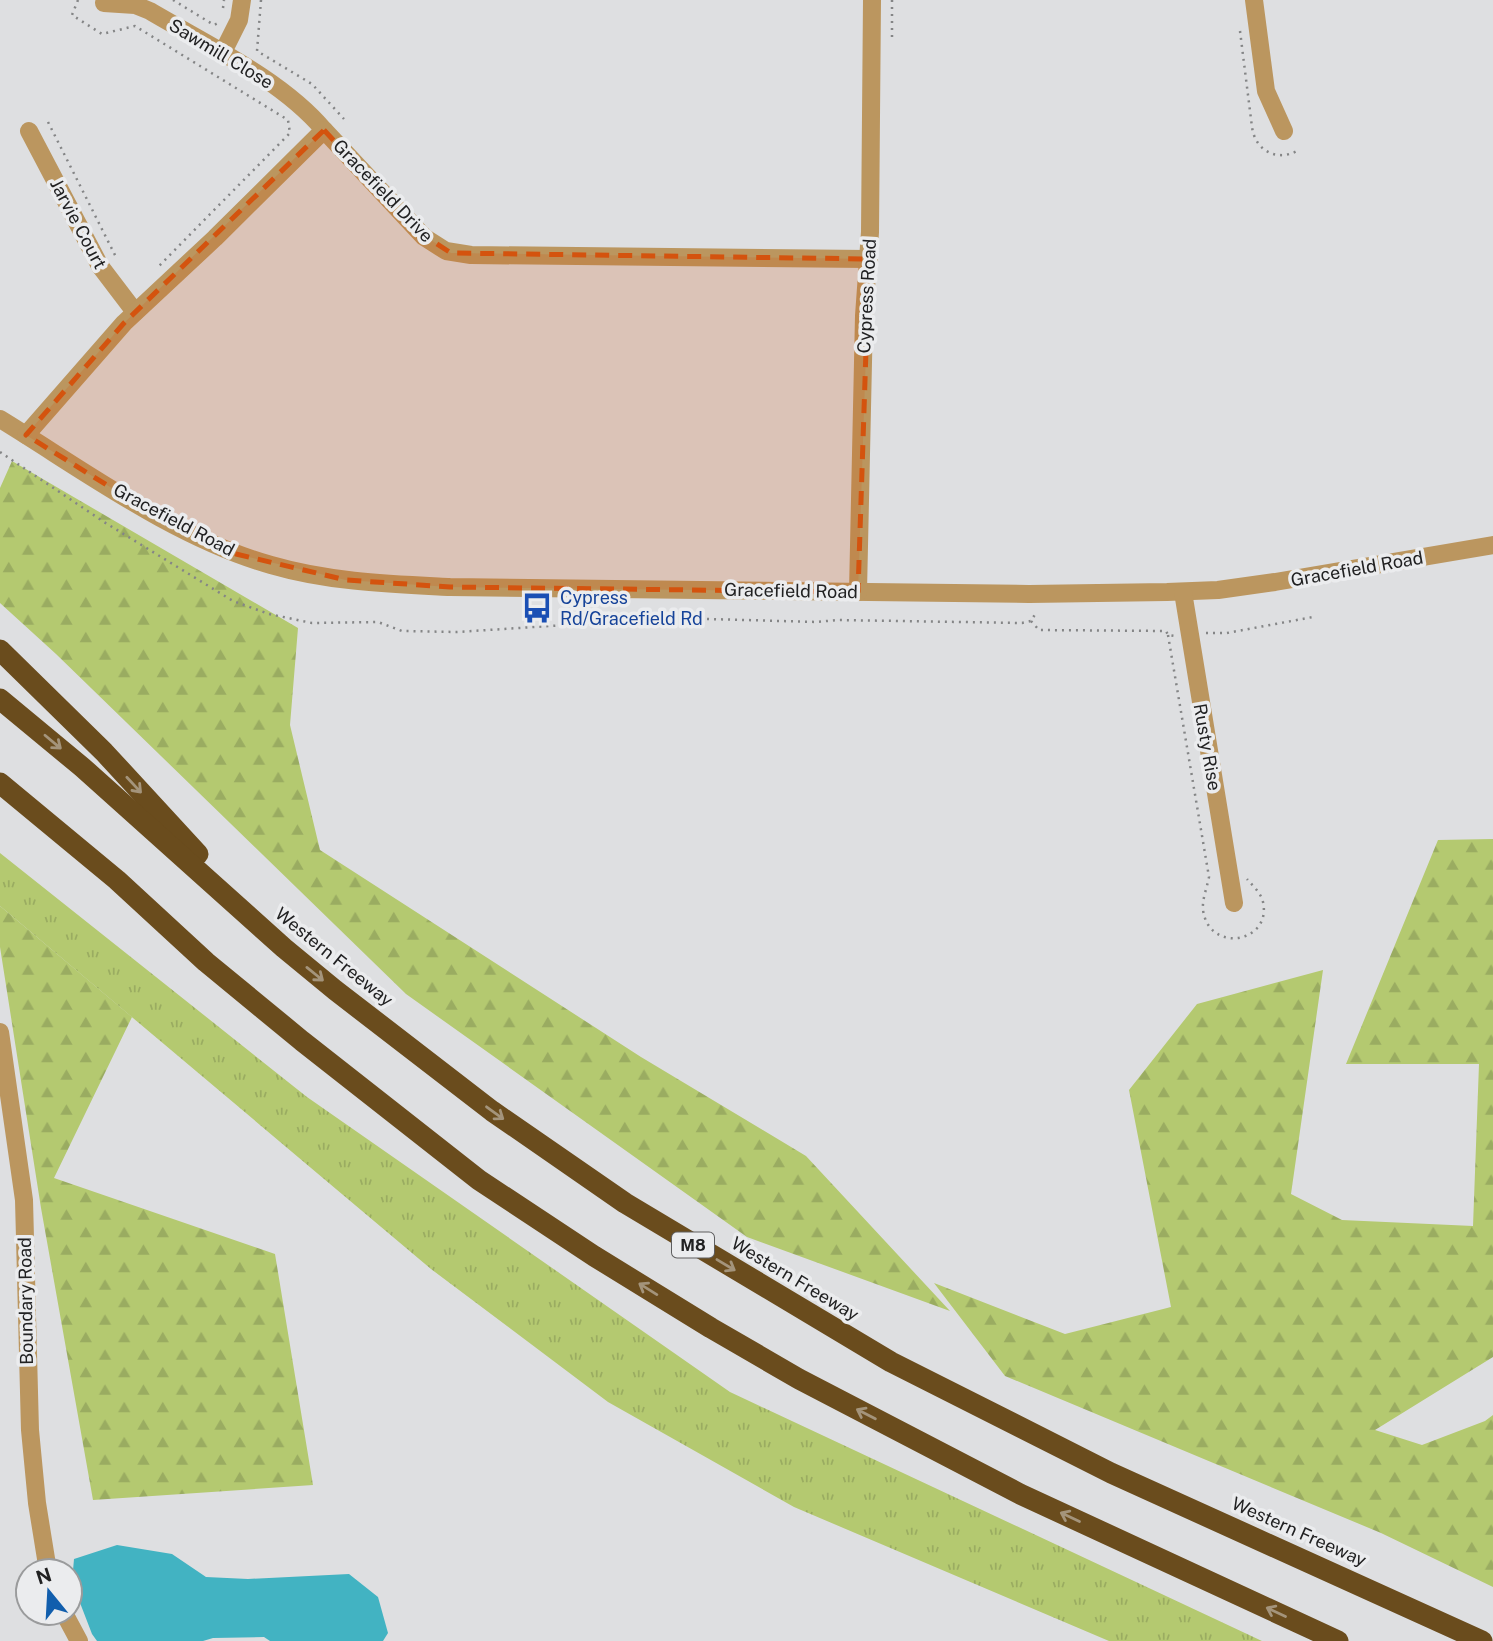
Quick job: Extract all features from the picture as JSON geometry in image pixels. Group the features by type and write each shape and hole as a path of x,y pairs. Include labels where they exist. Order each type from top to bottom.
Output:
{"highway":[{"path":"0,650 104,752 284,948"},
{"name":"Western Freeway","path":"0,699 82,767 284,948 492,1111 625,1203 891,1362 1111,1473 1482,1641"},
{"path":"0,783 117,880 206,962 312,1050 479,1180 594,1256 811,1386 1020,1494 1338,1641"},
{"path":"0,800 117,880"}],"street":[{"path":"222,54 239,20 242,0"},
{"name":"Cypress Road","path":"858,592 864,316 869,259 872,0"},
{"path":"1254,0 1266,91 1284,131"},
{"name":"Sawmill Close","path":"104,3 135,5 150,11 287,94 307,110 324,131"},
{"name":"Jarvie Court","path":"29,131 100,266 135,312"},
{"name":"Gracefield Drive","path":"26,435 135,312 324,131 417,231 436,246 451,253 869,259"},
{"name":"Gracefield Road","path":"0,419 136,503 211,543 259,562 314,575 367,582 450,587 1048,594 1182,592 1275,582 1493,545"},
{"name":"Rusty Rise","path":"1182,592 1234,903"},
{"name":"Boundary Road","path":"0,1032 24,1200 30,1430 46,1557"}],"path":[{"path":"78,0 72,15 103,34 135,26 288,120 290,133 154,271"},
{"path":"173,0 214,25 222,20"},
{"path":"223,10 224,0"},
{"path":"261,0 257,51 312,84 344,119"},
{"path":"892,0 892,42"},
{"path":"48,122 122,268"}],"highlighted area":[{"path":"324,130 417,231 451,253 869,259 858,592 450,587 346,580 236,554 136,503 26,435 124,323"}],"green space":[{"path":"12,461 298,628 290,725 320,850 641,1057 806,1156 950,1311 747,1237 406,994 56,654 0,603 0,488"},
{"path":"1493,839 1493,1357 1375,1430 1422,1445 1485,1421 1493,1415 1493,1587 1381,1533 1005,1376 934,1283 1065,1334 1171,1307 1129,1090 1197,1004 1323,970 1291,1194 1342,1220 1473,1226 1479,1064 1346,1064 1438,840"},
{"path":"0,853 307,1097 730,1392 1262,1641 1109,1641 794,1507 608,1402 431,1269 0,906"},
{"path":"0,906 132,1017 54,1178 275,1254 313,1485 93,1500 41,1208 0,947"}],"water":[{"path":"117,1545 172,1554 206,1577 248,1579 349,1574 378,1597 388,1633 383,1641 270,1641 264,1637 213,1638 203,1641 97,1641 84,1613 84,1557 80,1557"}],"place":[{"name":"Cypress Rd/Gracefield Rd","path":"537,608"}]}
